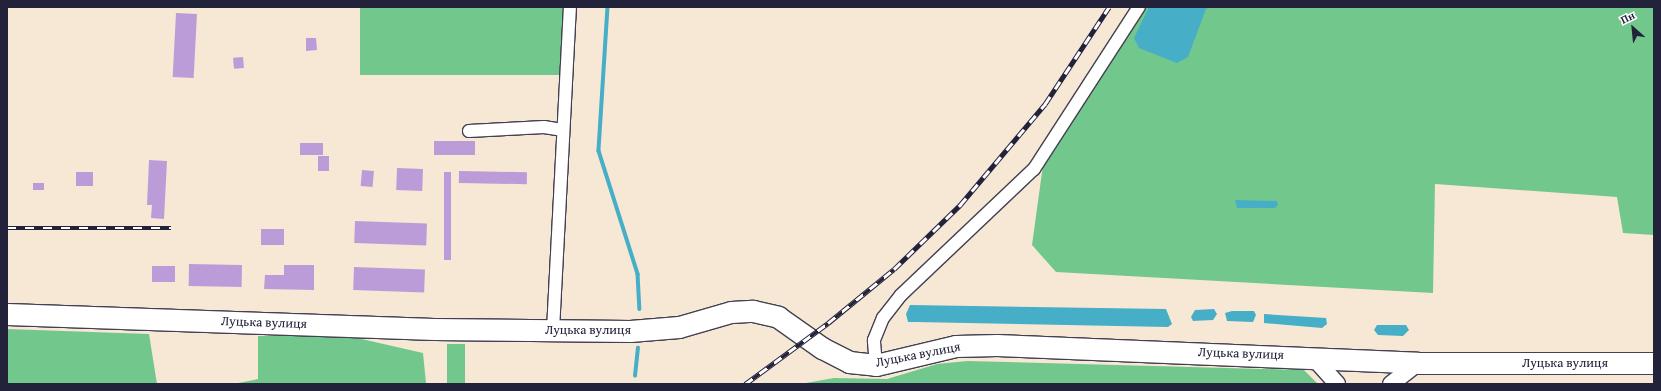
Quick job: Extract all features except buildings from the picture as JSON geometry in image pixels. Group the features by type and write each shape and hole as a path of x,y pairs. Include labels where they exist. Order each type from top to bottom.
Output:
{"highway":[{"name":"Луцька вулиця","path":"7,314 553,330 679,327 731,312 753,311 778,317 822,348 849,362 876,365 956,346 997,344 1313,357 1418,363 1654,363"}],"street":[{"path":"553,330 562,130 570,7"},
{"path":"876,365 874,340 883,318 901,295 1034,169 1139,7"},
{"path":"469,131 544,127 562,130"},
{"path":"1313,357 1336,384"},
{"path":"1391,384 1418,363"}],"green space":[{"path":"360,7 563,7 563,75 360,75"},
{"path":"1142,7 1654,7 1654,235 1623,233 1617,197 1435,184 1433,293 1056,272 1032,245 1043,165"},
{"path":"7,329 149,334 157,384 7,384"},
{"path":"344,335 423,353 426,383 233,384 258,379 258,336"},
{"path":"447,344 465,344 465,384 447,384"},
{"path":"967,361 1304,370 1318,384 800,384 834,378 887,379 937,364"}],"water":[{"path":"1149,7 1211,7 1206,9 1188,57 1177,63 1139,48 1134,38"},
{"path":"1235,200 1277,201 1278,205 1275,208 1237,208"},
{"path":"910,305 1166,309 1172,324 1168,327 908,322 906,314"},
{"path":"1214,309 1217,314 1213,320 1193,321 1191,317 1195,310"},
{"path":"1232,311 1254,311 1256,315 1253,322 1227,321 1225,313"},
{"path":"1264,314 1326,318 1327,324 1322,328 1264,323"},
{"path":"1377,325 1406,325 1409,330 1403,336 1378,335 1374,330"}],"waterway":[{"path":"608,7 599,151 638,274 640,309"},
{"path":"635,376 638,348"}],"railway":[{"path":"745,384 828,323 894,269 960,205 1045,104 1109,7"},
{"path":"7,228 171,228"}]}
